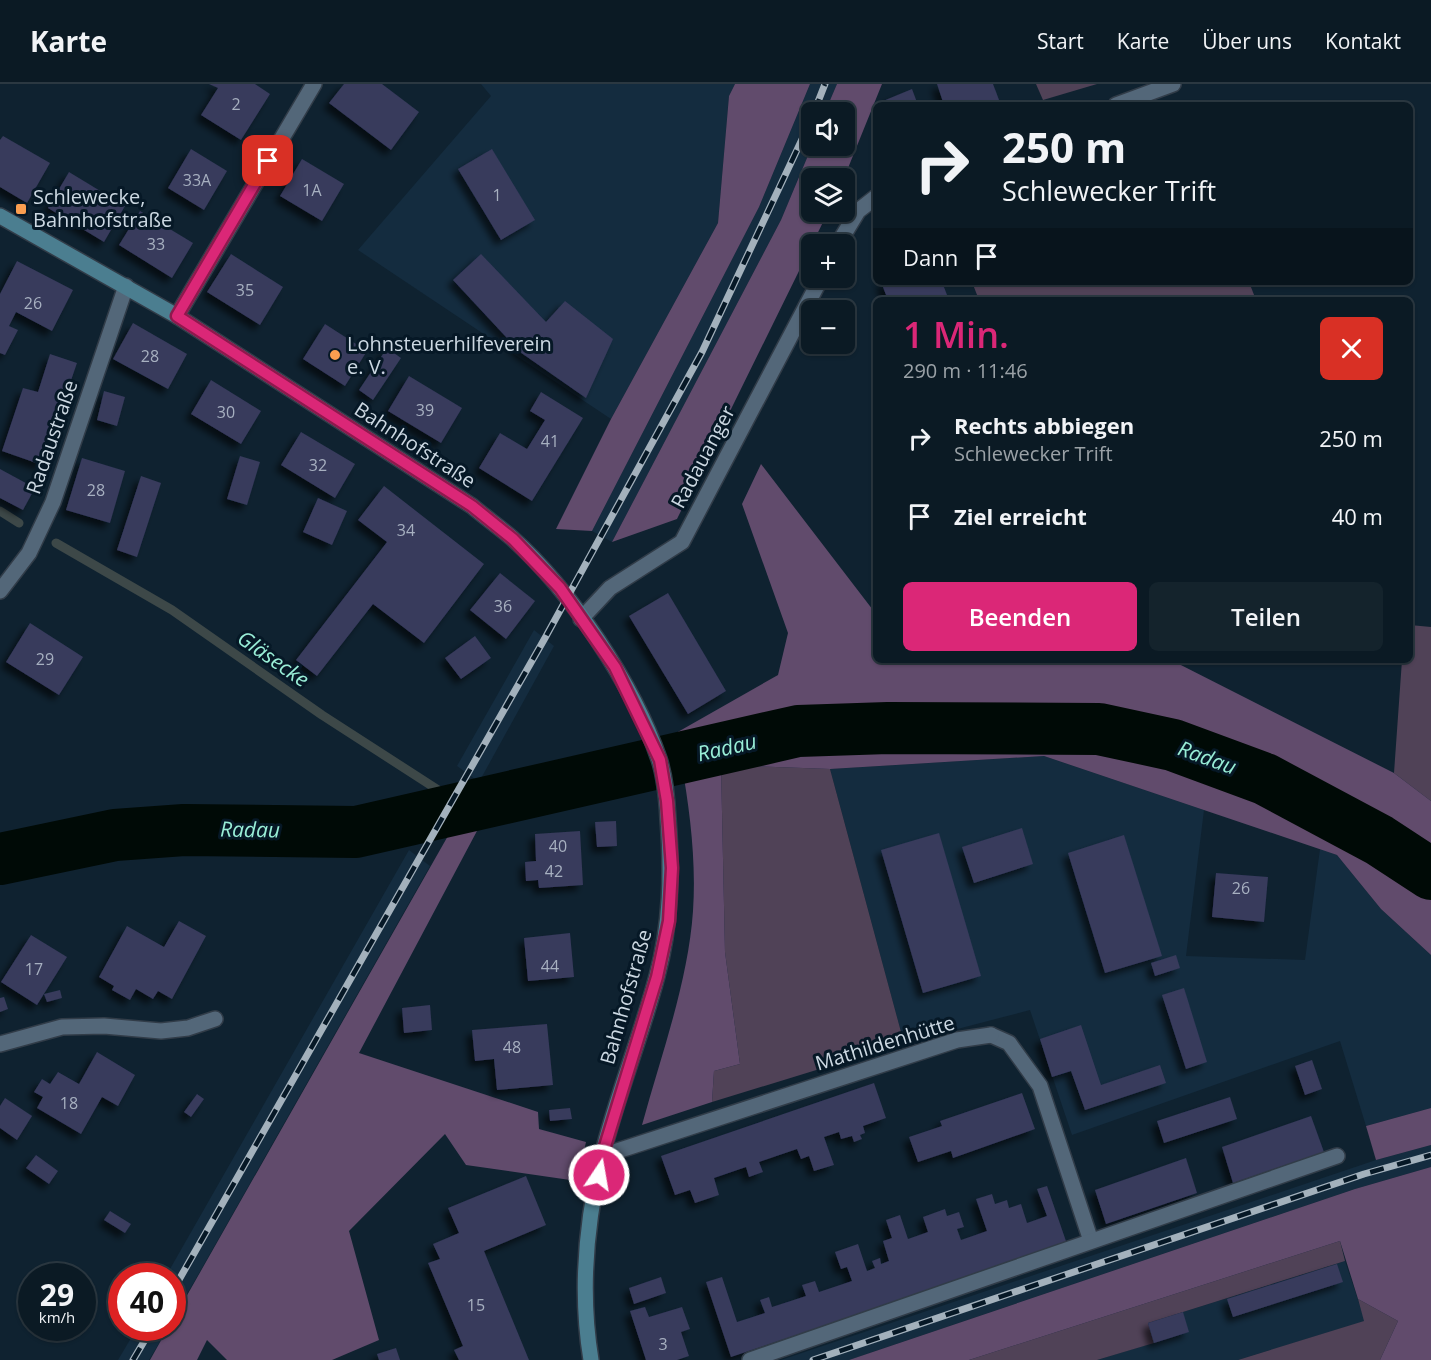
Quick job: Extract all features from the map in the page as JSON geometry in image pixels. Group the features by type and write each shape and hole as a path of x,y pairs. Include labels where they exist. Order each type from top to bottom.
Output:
{"street":[{"path":"177,316 314,84"},
{"path":"1124,102 1173,84"},
{"path":"844,234 858,211 873,199"},
{"name":"Bahnhofstraße","path":"0,216 177,316 472,506 513,539 560,588 615,667 660,760 667,801 672,868 669,921 657,977 602,1156 586,1252 586,1331 591,1360"},
{"name":"Radaustraße","path":"0,591 29,554 53,502 126,286"},
{"name":"Radauanger","path":"581,620 610,588 682,542 815,288"},
{"path":"0,1044 62,1027 104,1026 161,1031 188,1028 215,1019"},
{"name":"Mathildenhütte","path":"602,1156 957,1040 991,1035 1010,1043 1040,1086 1091,1241"},
{"path":"750,1360 1336,1156"}],"shaded area":[{"path":"481,84 735,84 729,96 718,223 611,419 358,250 491,96"},
{"path":"735,84 810,84 759,207 592,531 556,529 611,419 718,223 729,96"},
{"path":"810,84 837,84 829,102 803,102"},
{"path":"837,84 882,84 855,151 855,102 829,102"},
{"path":"1036,84 1097,84 1043,100"},
{"path":"801,106 801,156 808,156 781,220 612,542 592,531 759,207"},
{"path":"808,156 853,156 848,168 803,168"},
{"path":"801,172 801,222 823,222 817,234 801,234 801,267 677,519 612,542 781,220"},
{"path":"973,285 1250,285 1255,297 978,297"},
{"path":"761,464 873,610 873,663 1177,663 1394,773 1431,801 1431,955 1381,909 1337,855 1044,756 830,769 721,765 725,952 740,1064 714,1071 712,1102 642,1125 680,992 693,911 692,844 676,733 778,675 788,633 742,504"},
{"path":"1413,625 1431,627 1431,801 1394,773 1402,663 1413,663"},
{"path":"534,630 554,646 479,782 457,766"},
{"path":"1044,756 1204,810 1186,956 1305,960 1320,849 1337,855 1381,909 1431,955 1431,1108 1366,1126 1340,1041 1072,1135 1030,1010 904,1043 830,769"},
{"path":"721,765 830,769 904,1043 712,1102 714,1071 740,1064 725,952"},
{"path":"486,814 359,1053 538,1112 539,1129 586,1142 577,1181 466,1165 445,1134 349,1231 379,1340 332,1360 227,1360 207,1340 197,1360 150,1360 161,1341 186,1341 186,1297 457,820"},
{"path":"409,850 430,866 186,1296 186,1263 173,1263"},
{"path":"1431,1108 1431,1145 1376,1160 1366,1126"},
{"path":"1431,1145 1431,1167 1355,1189 849,1360 781,1360 1376,1160"},
{"path":"1431,1167 1431,1360 1380,1360 1398,1321 1358,1299 1340,1241 969,1360 849,1360 1355,1189"},
{"path":"1340,1241 1345,1261 1148,1323 1154,1343 1097,1360 969,1360"},
{"path":"1345,1261 1365,1321 1238,1360 1097,1360 1153,1343 1148,1323"},
{"path":"1358,1299 1398,1321 1380,1360 1238,1360 1364,1321"},
{"path":"129,1341 160,1341 149,1360 118,1360"}],"building":[{"path":"209,84 255,84 270,94 241,140 201,115 218,88"},
{"path":"344,84 382,84 419,112 391,150 329,103"},
{"path":"937,84 993,84 1000,102 943,102"},
{"path":"912,89 917,102 884,102"},
{"path":"3,136 50,163 27,203 0,187 0,140"},
{"path":"191,149 227,171 204,210 168,188"},
{"path":"492,149 535,220 501,240 458,169"},
{"path":"302,159 344,184 322,221 280,196"},
{"path":"69,172 125,206 104,242 48,208"},
{"path":"140,211 193,243 172,278 119,245"},
{"path":"231,254 283,287 260,325 207,292"},
{"path":"481,254 546,322 565,301 613,339 586,398 520,352 453,280"},
{"path":"17,261 73,290 52,331 16,312 9,326 18,330 5,355 0,353 0,294"},
{"path":"882,285 943,285 948,297 887,297"},
{"path":"133,323 187,354 168,389 113,359"},
{"name":"Lohnsteuerhilfeverein e. V.","path":"325,324 367,351 345,386 303,359"},
{"path":"387,348 401,358 373,400 359,390"},
{"path":"50,354 77,363 42,465 2,451 23,388 38,392"},
{"path":"409,376 462,408 441,443 388,411"},
{"path":"211,380 261,411 241,444 191,414"},
{"path":"104,391 125,397 117,426 97,420"},
{"path":"541,392 583,418 532,501 479,468 500,433 527,449 545,420 530,411"},
{"path":"301,432 355,464 335,498 281,465"},
{"path":"240,456 260,462 247,505 227,499"},
{"path":"82,458 125,471 110,523 66,510"},
{"path":"0,469 35,488 23,510 0,498"},
{"path":"141,476 161,483 137,557 117,550"},
{"path":"384,486 484,564 424,643 373,604 317,676 296,660 387,542 358,520"},
{"path":"318,498 347,511 332,545 303,532"},
{"path":"500,573 535,601 506,639 470,610"},
{"path":"668,593 726,691 688,714 629,616"},
{"path":"30,623 83,657 59,695 6,662"},
{"path":"475,636 491,658 461,679 445,658"},
{"path":"616,821 617,846 597,847 595,822"},
{"path":"1022,828 1033,864 974,883 962,847"},
{"path":"580,831 583,885 539,888 538,880 526,881 525,862 536,861 535,834"},
{"path":"939,833 981,976 923,993 881,850"},
{"path":"1124,835 1162,956 1105,973 1068,853"},
{"path":"1216,873 1268,877 1264,922 1212,917"},
{"path":"179,921 206,936 172,999 158,991 153,999 136,989 130,1000 112,990 114,986 99,977 127,926 164,947"},
{"path":"570,933 574,977 528,981 524,938"},
{"path":"31,935 67,957 37,1005 1,982"},
{"path":"1176,955 1180,968 1155,976 1151,963"},
{"path":"1184,988 1207,1062 1186,1069 1162,995"},
{"path":"60,990 62,998 47,1002 44,994"},
{"path":"4,997 8,1009 0,1012 0,998"},
{"path":"430,1005 432,1030 404,1033 402,1008"},
{"path":"547,1024 553,1085 497,1090 494,1059 475,1061 472,1030"},
{"path":"1081,1025 1101,1085 1160,1065 1166,1083 1085,1110 1071,1071 1052,1077 1040,1039"},
{"path":"97,1052 135,1075 118,1106 102,1097 81,1134 37,1108 43,1097 34,1092 42,1079 50,1084 58,1072 79,1084"},
{"path":"1312,1060 1322,1089 1305,1095 1295,1066"},
{"path":"874,1083 886,1118 863,1126 865,1133 860,1135 862,1139 854,1142 852,1136 841,1139 839,1132 824,1137 834,1165 814,1171 809,1156 801,1159 797,1149 759,1162 763,1172 749,1177 746,1167 714,1178 719,1195 695,1203 690,1190 675,1195 661,1156"},
{"path":"1022,1093 1035,1129 953,1158 951,1151 918,1162 909,1137 942,1126 940,1121"},
{"path":"197,1094 204,1099 191,1117 184,1112"},
{"path":"1230,1097 1237,1119 1164,1143 1157,1121"},
{"path":"5,1098 32,1116 17,1140 0,1128 0,1106"},
{"path":"570,1108 572,1119 550,1121 549,1110"},
{"path":"1311,1116 1324,1152 1233,1183 1222,1147"},
{"path":"36,1155 58,1171 49,1184 26,1168"},
{"path":"1186,1158 1197,1193 1106,1224 1095,1190"},
{"path":"526,1176 546,1225 484,1251 529,1360 459,1360 454,1350 463,1346 428,1263 440,1259 433,1244 459,1233 448,1208"},
{"path":"1047,1186 1067,1244 731,1357 706,1282 722,1277 737,1322 765,1313 760,1300 769,1297 772,1307 806,1296 802,1285 815,1281 819,1292 852,1281 847,1267 841,1269 835,1252 858,1244 867,1271 875,1268 872,1261 880,1258 881,1264 889,1261 883,1241 892,1238 886,1220 900,1215 908,1239 928,1232 923,1217 945,1209 947,1216 959,1212 964,1227 957,1229 961,1240 987,1231 976,1199 992,1194 995,1204 1007,1200 1009,1208 1021,1204 1027,1223 1047,1216 1037,1189"},
{"path":"110,1211 131,1224 125,1233 104,1220"},
{"path":"1337,1264 1343,1282 1233,1317 1227,1299"},
{"path":"661,1277 666,1293 634,1304 629,1288"},
{"path":"645,1307 649,1317 682,1307 690,1329 681,1332 689,1356 677,1360 646,1360 630,1311"},
{"path":"1183,1312 1189,1332 1154,1343 1148,1323"},
{"path":"396,1348 400,1360 379,1360 377,1354"}],"waterway":[{"name":"Gläsecke","path":"0,511 19,523"},
{"name":"Gläsecke","path":"56,543 172,610 322,715 466,808"},
{"name":"Radau","path":"0,859 115,835 184,830 356,832 798,731 888,728 1099,729 1173,745 1265,779 1379,840 1431,874"}],"railway":[{"path":"818,102 825,84"},
{"path":"186,1267 545,638 702,352 801,141"},
{"path":"813,1360 1364,1174 1431,1155"},
{"path":"133,1360 144,1341"}],"place":[{"name":"Schlewecke, Bahnhofstraße","path":"21,209"},
{"name":"Lohnsteuerhilfeverein e. V.","path":"335,355"}],"route":[{"path":"268,161 177,316 472,506 513,539 560,588 615,667 660,760 667,801 672,868 669,921 657,977 602,1156 599,1175"}]}
